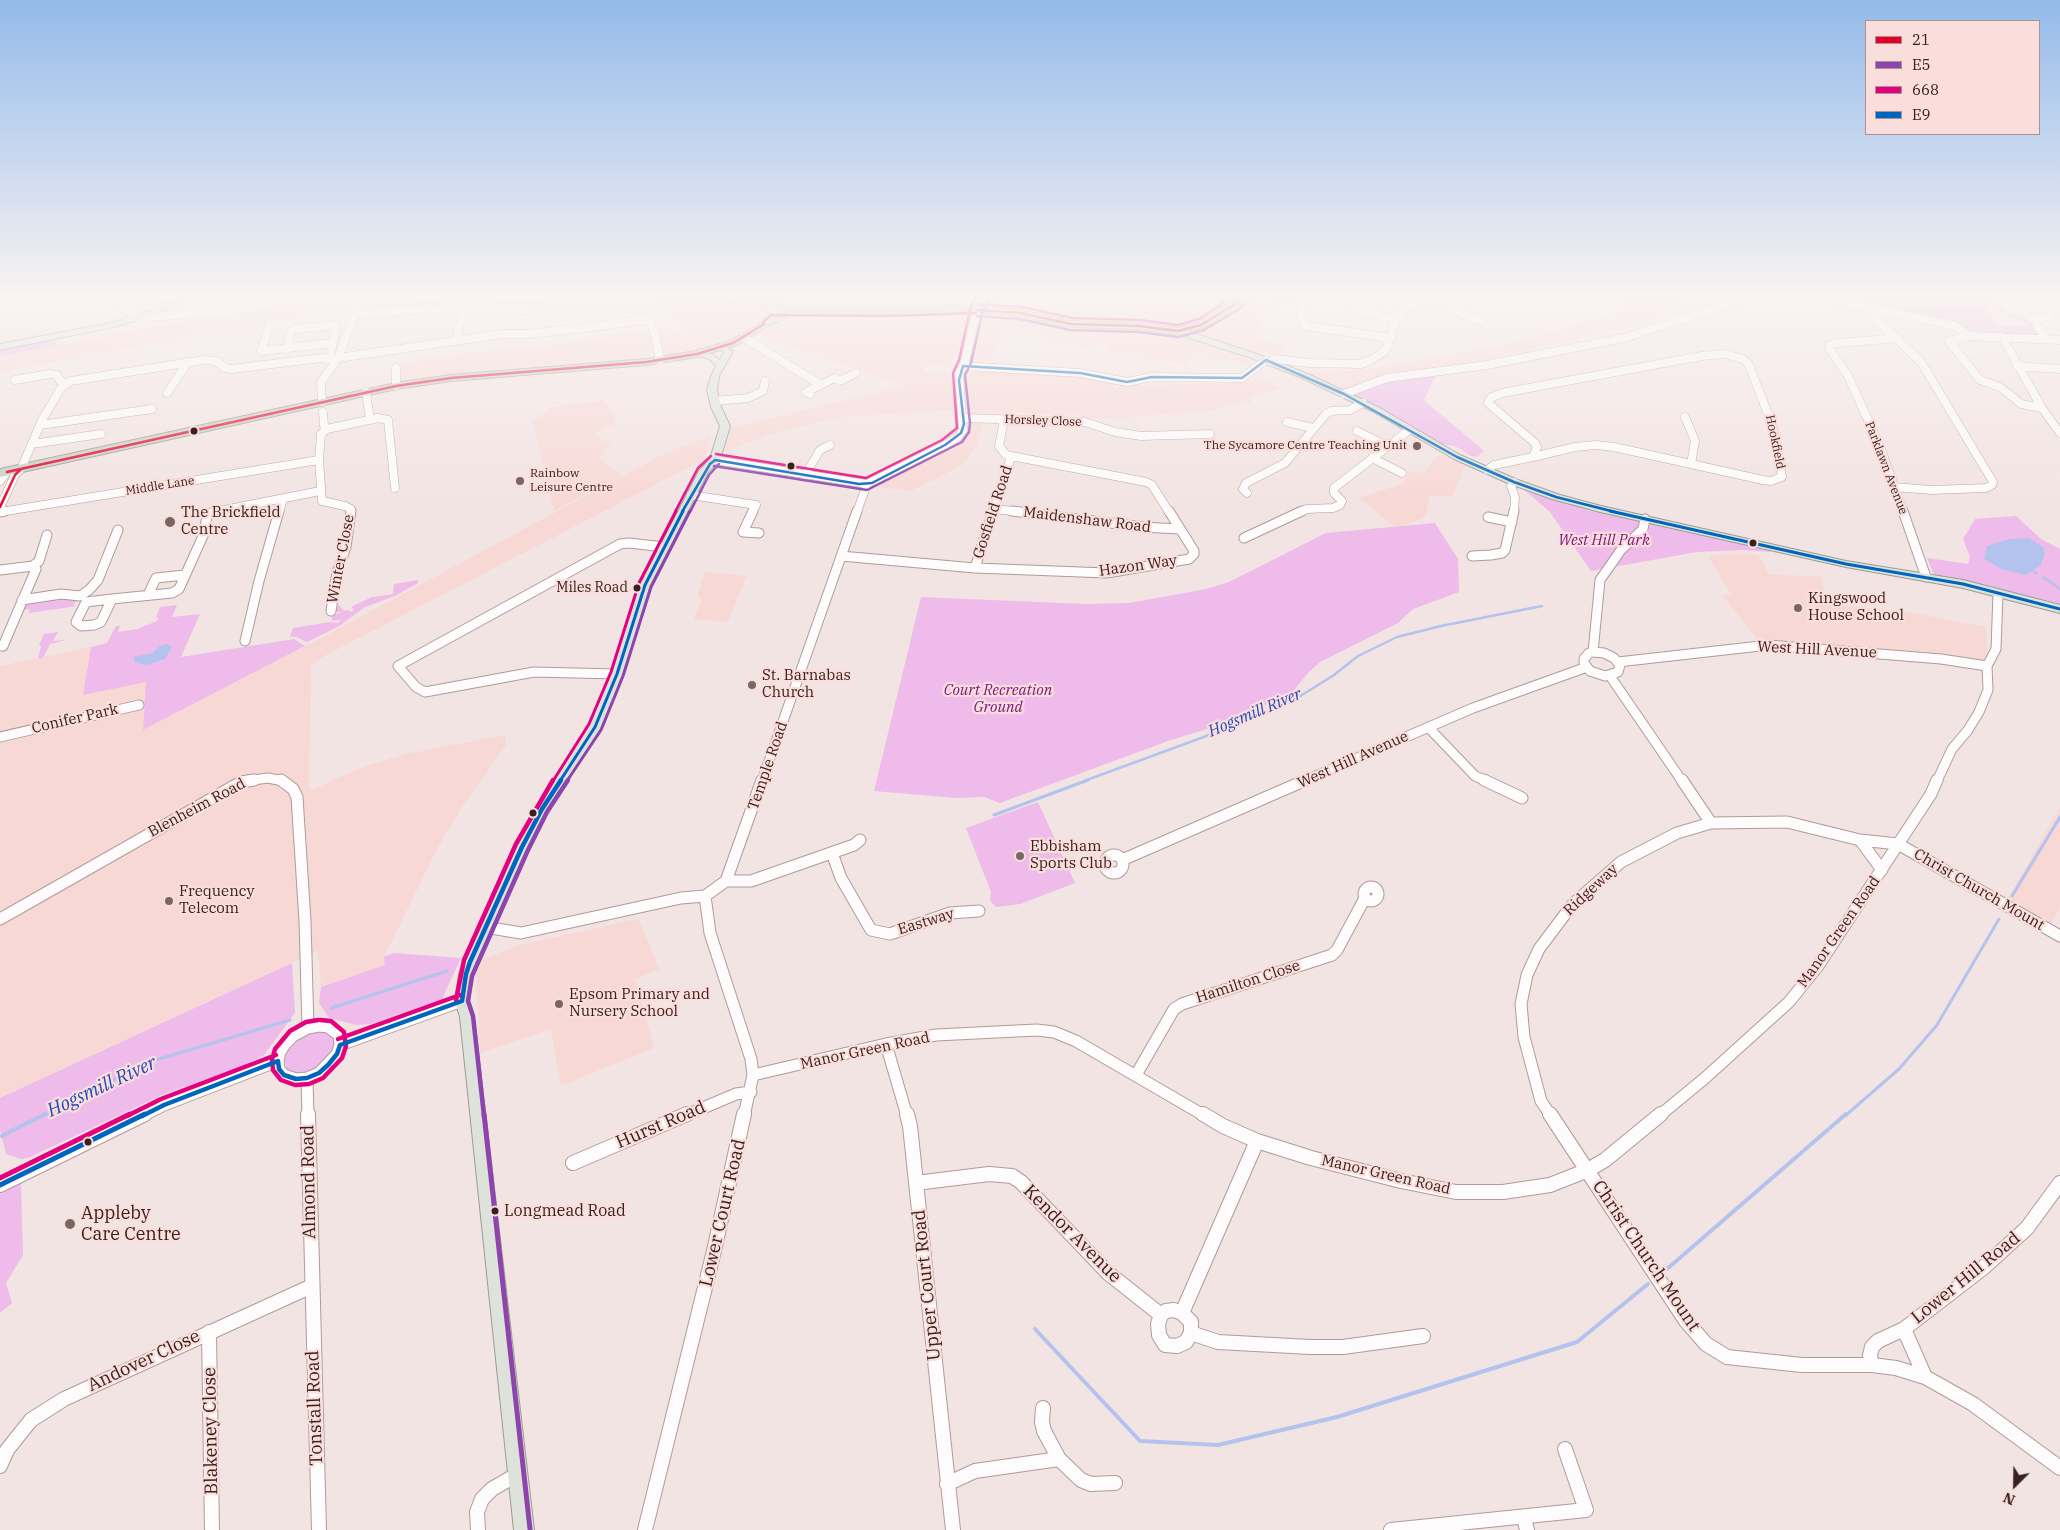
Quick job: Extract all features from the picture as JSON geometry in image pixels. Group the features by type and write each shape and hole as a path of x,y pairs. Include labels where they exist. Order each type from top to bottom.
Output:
{"highway":[{"path":"2,475 21,469 323,407 366,392 396,386 589,366"}],"main road":[{"path":"524,1530 467,1017 462,1001 466,974 522,847 542,809 596,727 617,674 645,585 704,471 715,460 725,426 714,401 712,386 720,366"},
{"path":"1280,366 1363,403 1437,447 1514,482 1578,504 1846,564 1926,577 2060,609"}],"street":[{"path":"0,507 15,475 21,469 40,425 59,391 66,383 81,378 159,366"},
{"path":"167,393 185,366"},
{"path":"224,366 228,369 256,366"},
{"path":"327,429 324,426 322,382 331,366"},
{"path":"790,366 820,385"},
{"path":"715,460 867,484 958,437 963,430 964,418 959,380 963,366"},
{"path":"995,366 1080,373 1124,382 1152,377 1242,378 1260,366"},
{"path":"1344,394 1387,378 1481,366"},
{"name":"Hookfield","path":"1556,451 1535,443 1491,407 1488,403 1490,398 1512,392 1647,366"},
{"name":"Hookfield","path":"1487,470 1494,465 1556,451 1585,446 1605,446 1763,480 1771,481 1782,477 1776,438 1767,408 1751,366"},
{"name":"Parklawn Avenue","path":"1842,366 1880,446 1926,577"},
{"path":"1894,487 1940,490 1986,488 1992,486 1994,482 1924,366"},
{"path":"1969,366 1980,380 2000,387 2021,404 2042,408"},
{"path":"2017,366 2060,434"},
{"path":"2023,366 2060,369"},
{"path":"396,368 396,386"},
{"path":"810,394 806,392 834,378 840,381 856,373"},
{"path":"15,380 50,374 57,375 60,381 66,383"},
{"path":"714,401 750,400 763,391 765,381"},
{"path":"366,392 370,420"},
{"path":"1247,493 1243,489 1246,483 1285,463 1313,428 1331,411 1350,410 1363,403"},
{"path":"40,425 152,409"},
{"path":"1685,417 1694,441 1691,464"},
{"path":"22,600 61,594 83,599 112,599 172,593 179,589 203,536 207,517 211,513 217,510 320,491 319,460 321,434 327,429 382,418 388,421 395,488"},
{"name":"Horsley Close","path":"964,418 1085,422 1115,432 1141,436 1210,434"},
{"path":"1004,420 998,446 1002,452 1011,457"},
{"path":"66,433 72,421"},
{"path":"1286,422 1313,428"},
{"path":"1244,538 1307,509 1333,508 1340,505 1342,501 1334,493 1334,488 1409,430"},
{"path":"1357,431 1387,446"},
{"path":"32,444 101,434"},
{"path":"1533,457 1537,447 1535,443"},
{"path":"805,475 820,450 830,445"},
{"name":"Gosfield Road","path":"975,568 1011,457"},
{"name":"Hazon Way","path":"841,556 975,568 1107,574 1189,559 1194,554 1194,551 1152,485 1011,457"},
{"path":"1372,458 1402,473"},
{"name":"Middle Lane","path":"0,512 319,460"},
{"path":"1472,556 1502,553 1507,545 1515,497 1511,486 1514,482"},
{"name":"Temple Road","path":"726,881 867,484"},
{"name":"Winter Close","path":"320,491 323,502 350,508 346,543 337,572 331,611"},
{"path":"691,495 756,505 743,532 759,533"},
{"path":"245,641 258,581 283,499"},
{"name":"Maidenshaw Road","path":"994,509 1143,527 1179,529"},
{"path":"1488,517 1512,522"},
{"path":"1594,652 1592,648 1600,580 1622,550 1643,529 1645,519"},
{"path":"112,599 101,622 94,625 81,626 76,622 83,599 98,580 118,530"},
{"path":"0,570 33,566 39,561 47,535"},
{"path":"617,674 534,672 426,692 416,687 398,666 423,650 620,544 629,542 664,547"},
{"path":"0,646 3,646 36,568 33,566"},
{"path":"148,595 156,578 185,575"},
{"name":"Manor Green Road","path":"754,1076 886,1044 936,1035 1038,1030 1054,1032 1076,1041 1223,1126 1257,1141 1311,1158 1400,1181 1456,1192 1503,1192 1550,1186 1588,1170 1604,1160 1705,1078 1788,1002 1818,966 1931,794 1952,749 1980,712 1988,690 1987,666 1996,649 1998,594"},
{"name":"West Hill Avenue","path":"1618,662 1769,645 1941,659 1987,666"},
{"path":"1594,652 1610,655 1620,666 1618,672 1610,676 1595,673 1587,667 1584,659 1585,656 1594,652"},
{"name":"West Hill Avenue","path":"1122,860 1483,704 1587,667"},
{"path":"1610,676 1711,823"},
{"name":"Conifer Park","path":"0,736 139,705"},
{"path":"1428,727 1475,776 1522,798"},
{"name":"Blenheim Road","path":"0,919 241,782 268,778 278,779 287,783 297,797 305,931 308,1028"},
{"name":"Ridgeway","path":"1588,1170 1541,1101 1531,1070 1524,1036 1521,1004 1527,975 1539,949 1572,905 1621,862 1677,834 1711,823 1787,822 1860,840 1898,844"},
{"path":"486,927 521,932 681,898 705,896 726,881 751,881 854,845 860,840"},
{"path":"1860,840 1882,870"},
{"name":"Christ Church Mount","path":"1898,844 2060,936"},
{"name":"Eastway","path":"832,853 841,878 871,930 890,934 950,912 979,911"},
{"name":"Lower Court Road","path":"645,1530 754,1076 751,1059 710,933 705,896"},
{"name":"Hamilton Close","path":"1136,1075 1174,1009 1182,1004 1332,955 1365,898"},
{"path":"340,1044 462,1001"},
{"path":"318,1026 334,1030 339,1036 340,1044 337,1054 328,1065 307,1078 296,1079 284,1075 278,1061 280,1052 285,1044 294,1036 308,1028 318,1026"},
{"name":"Upper Court Road","path":"886,1044 910,1126 952,1530"},
{"path":"0,1186 164,1105 278,1061"},
{"name":"Almond Road","path":"307,1078 312,1286"},
{"name":"Hurst Road","path":"573,1163 588,1155 736,1094 751,1092"},
{"path":"1182,1312 1257,1141"},
{"name":"Christ Church Mount","path":"1588,1170 1686,1321 1706,1344 1727,1357 1802,1366 1872,1365 1896,1368 1925,1377 1949,1389 1972,1404 2060,1468"},
{"name":"Kendor Avenue","path":"916,1183 989,1174 1012,1176 1021,1182 1108,1273 1161,1315"},
{"name":"Lower Hill Road","path":"1872,1365 1870,1355 1872,1347 1878,1341 1904,1329 1983,1268 2027,1228 2060,1183"},
{"name":"Andover Close","path":"0,1466 7,1450 18,1434 48,1408 312,1286"},
{"name":"Tonstall Road","path":"312,1286 319,1530"},
{"path":"1166,1311 1182,1312 1191,1322 1191,1333 1186,1342 1177,1346 1165,1345 1159,1335 1158,1324 1161,1315 1166,1311"},
{"path":"1904,1329 1925,1377"},
{"name":"Blakeney Close","path":"210,1332 212,1530"},
{"path":"1191,1333 1218,1342 1310,1347 1342,1347 1423,1336"},
{"path":"1043,1408 1042,1422 1044,1431 1059,1459 1081,1480 1091,1484 1115,1483"},
{"path":"1391,1530 1525,1524 1586,1510 1565,1448"},
{"path":"947,1484 975,1471 1059,1459"},
{"path":"478,1530 477,1512 482,1499 492,1489 518,1474"}],"shaded area":[{"path":"0,366 30,366 0,372"},
{"path":"403,366 533,366 441,375 400,382"},
{"path":"848,366 928,366 922,371 952,375 956,410 838,417 768,435 726,451 725,443 729,427 905,386"},
{"path":"1384,366 1448,366 1390,376 1346,390 1306,373"},
{"path":"971,371 1083,376 1109,381 1113,386 1222,383 1264,378 1278,387 1276,390 1250,398 1251,402 1232,404 1209,411 1085,420 1077,413 1048,414 987,411 986,415 970,414 966,387"},
{"path":"604,400 617,422 595,434 612,446 602,452 605,455 598,458 622,475 554,511 533,422 549,408"},
{"path":"973,420 983,421 978,444 963,465 910,491 871,486 954,446 967,437"},
{"path":"711,435 705,459 326,655 311,665 309,791 368,765 407,754 505,735 506,745 462,807 437,849 384,957 385,965 321,987 318,951 0,1098 0,666 91,647 83,695 147,681 143,730 310,644 660,456"},
{"path":"1441,454 1466,465 1452,496 1429,496 1426,516 1396,528 1359,498 1404,483 1409,471 1424,473 1433,459"},
{"name":"Kingswood House School","path":"1758,555 1769,574 1821,577 1827,604 1901,611 1986,627 1987,655 1983,660 1815,646 1756,637 1722,595 1731,594 1708,556"},
{"path":"705,572 747,576 728,621 694,620 701,600 698,594"},
{"path":"2060,807 2060,907 2051,924 2007,900"},
{"name":"Epsom Primary and Nursery School","path":"639,919 659,969 635,979 654,1048 561,1086 551,1029 480,1053 476,974 483,959 519,945"}],"green space":[{"path":"1436,375 1424,400 1484,451 1477,457 1471,456 1457,447 1437,443 1395,417 1349,394 1403,377"},
{"name":"West Hill Park","path":"1523,489 1590,511 1770,550 1771,552 1743,550 1697,552 1591,571 1550,512"},
{"path":"2016,516 2041,539 2060,549 2060,606 1990,586 1934,575 1927,558 1968,564 1970,557 1963,539 1975,519"},
{"name":"Court Recreation Ground","path":"1435,523 1458,559 1459,592 1413,609 1398,623 1320,662 1290,695 1207,729 1171,740 1000,803 984,797 957,798 874,791 921,597 1086,604 1129,603 1206,589 1229,582 1326,533"},
{"path":"418,580 418,583 395,596 365,607 339,626 307,642 296,637 290,637 293,628 330,622 338,623 341,620 332,621 332,615 343,612 336,612 338,604 344,611 348,610 350,612 354,610 351,607 372,597 393,594 394,584"},
{"path":"60,596 80,598 73,605 77,606 29,613 30,609 20,610 26,603"},
{"path":"177,605 172,617 200,614 181,657 294,639 305,646 143,730 146,682 83,695 91,647 107,643 116,626 120,626 118,632 137,629 157,621 159,618 156,618 160,607"},
{"path":"58,632 53,641 66,640 50,644 43,658 38,659 41,646 39,645 44,634"},
{"name":"Ebbisham Sports Club","path":"1038,802 1075,883 1020,904 996,907 990,901 991,892 966,828"},
{"path":"393,953 461,958 442,999 371,1024 356,1025 329,1018 319,1003 321,987 385,965 384,957"},
{"path":"292,963 295,1013 264,1055 241,1067 164,1094 28,1158 21,1159 6,1154 0,1130 0,1098"},
{"path":"316,1029 333,1034 336,1044 328,1061 309,1073 296,1074 291,1072 287,1069 284,1060 291,1043"},
{"path":"21,1183 23,1255 6,1283 12,1303 0,1313 0,1194"}],"water":[{"path":"2029,538 2043,547 2045,554 2040,566 2026,575 2001,569 1984,559 1987,546 2010,539"},
{"path":"166,644 172,647 165,659 147,665 136,663 133,657 152,653 160,646"}],"waterway":[{"path":"2043,577 2060,589"},
{"name":"Hogsmill River","path":"1084,781 1201,738 1294,700 1334,675 1358,656 1397,637 1441,626 1542,606"},
{"name":"Hogsmill River","path":"994,815 1088,780"},
{"path":"2012,896 2060,817"},
{"path":"1845,1116 1899,1069 1937,1025 1999,919"},
{"name":"Hogsmill River","path":"331,1008 447,971"},
{"name":"Hogsmill River","path":"43,1116 149,1062 290,1020"},
{"name":"Hogsmill River","path":"2,1136 45,1114"},
{"path":"1667,1269 1846,1114"},
{"path":"1035,1329 1140,1441 1218,1445 1337,1417 1577,1342 1648,1284"}],"transit line":[{"name":"21","path":"7,472 396,386 451,378 592,366"},
{"name":"668","path":"716,454 866,478 942,440 954,432 957,428 953,373 956,366"},
{"name":"E9","path":"0,1185 164,1105 278,1061 279,1069 284,1075 296,1079 307,1078 319,1073 328,1065 337,1054 340,1045 462,1001 466,974 470,962 522,847 542,809 595,727 617,674 645,585 693,492 710,464 715,460 859,484 872,483 945,445 961,433 964,424 959,380 963,366"},
{"name":"E5","path":"714,466 867,490 962,442 969,432 970,423 965,375 969,366"},
{"name":"E9","path":"970,366 1080,373 1127,382 1152,377 1242,378 1257,366"},
{"name":"E9","path":"1281,366 1344,394 1457,457 1514,482 1556,497 1600,509 1846,564 1963,584 2060,609"},
{"name":"668","path":"456,1000 464,960 516,844 537,806 589,724 611,672 639,583 698,468 711,456"},
{"name":"E5","path":"530,1529 473,1016 468,1001 472,976 547,812 601,730 623,676 651,587 709,475 719,464"},
{"name":"21","path":"0,507 15,475 21,469"},
{"name":"668","path":"338,1039 460,995"},
{"name":"668","path":"318,1020 306,1022 290,1031 275,1049 272,1060 273,1070 281,1080 295,1085 309,1084 323,1078 342,1058 346,1046 344,1032 331,1021 320,1020"},
{"name":"668","path":"0,1178 161,1099 276,1055"}],"place":[{"name":"The Sycamore Centre Teaching Unit","path":"1417,446"},
{"name":"Rainbow Leisure Centre","path":"520,481"},
{"name":"The Brickfield Centre","path":"170,522"},
{"name":"Miles Road","path":"637,588"},
{"name":"Kingswood House School","path":"1798,608"},
{"name":"St. Barnabas Church","path":"752,685"},
{"name":"Ebbisham Sports Club","path":"1020,856"},
{"name":"Frequency Telecom","path":"169,901"},
{"name":"Epsom Primary and Nursery School","path":"559,1004"},
{"name":"Longmead Road","path":"495,1211"},
{"name":"Appleby Care Centre","path":"70,1224"}]}
